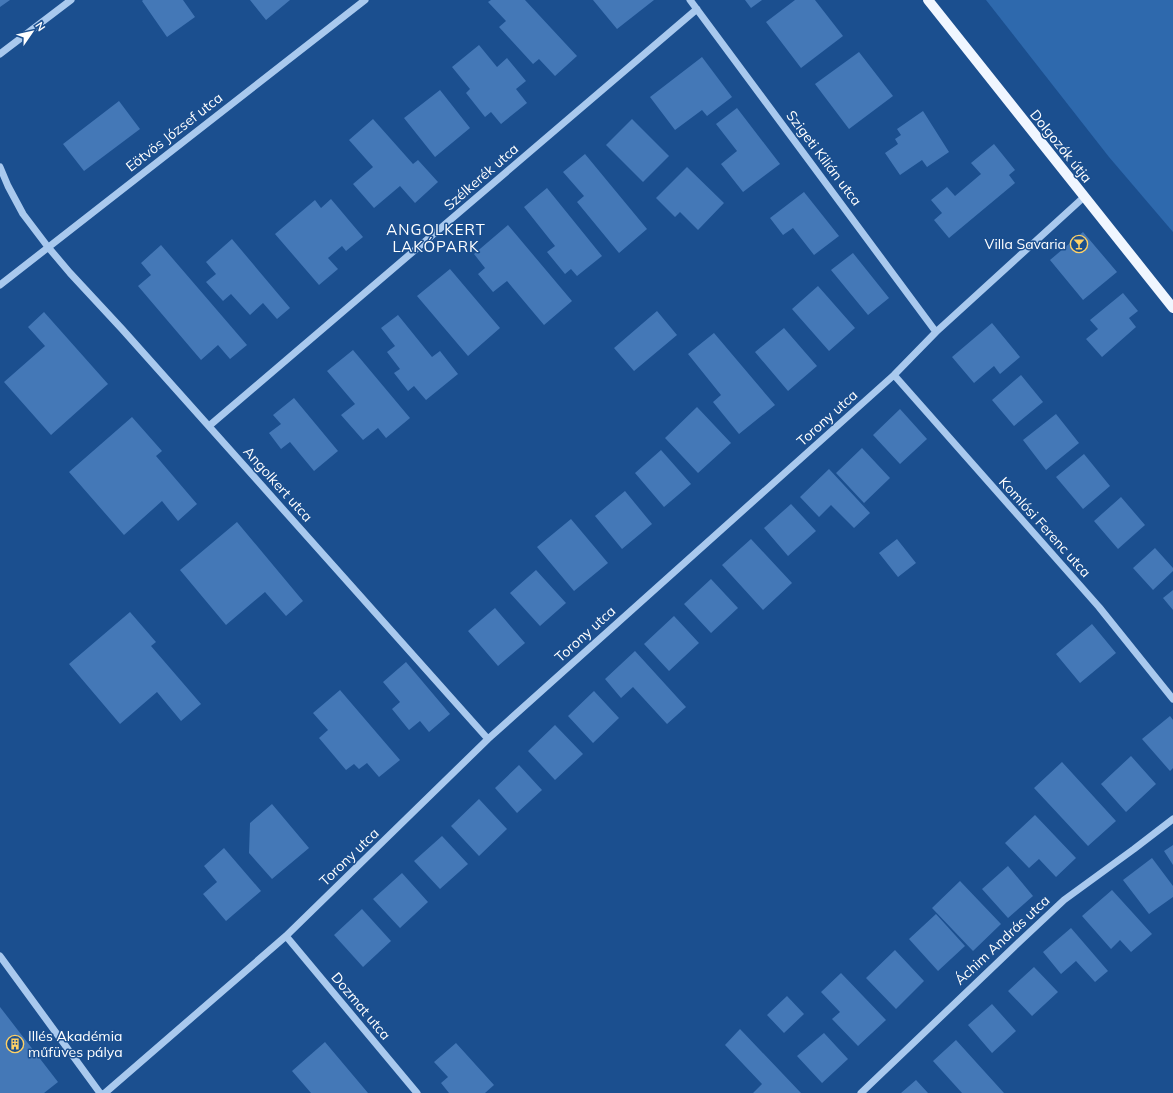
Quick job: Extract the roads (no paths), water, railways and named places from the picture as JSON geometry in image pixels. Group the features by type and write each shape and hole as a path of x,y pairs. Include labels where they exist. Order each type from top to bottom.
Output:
{"main road":[{"name":"Dolgozók útja","path":"928,0 1173,308"}],"street":[{"path":"0,54 71,0"},
{"name":"Eötvös József utca","path":"0,284 365,0"},
{"name":"Szigeti Kilián utca","path":"690,0 936,332"},
{"name":"Szélkerék utca","path":"209,426 697,9"},
{"name":"Angolkert utca","path":"0,167 23,214 48,247 488,739"},
{"name":"Torony utca","path":"106,1093 286,936 488,739 894,376 936,332 1084,197"},
{"name":"Komlósi Ferenc utca","path":"894,376 1099,607 1173,699"},
{"name":"Áchim András utca","path":"861,1093 1064,900 1173,819"},
{"name":"Dozmat utca","path":"286,936 417,1093"},
{"path":"0,956 100,1093"}],"place":[{"name":"Villa Savaria","path":"1079,244"},
{"name":"Illés Akadémia műfüves pálya","path":"15,1044"}],"district":[{"name":"ANGOLKERT LAKÓPARK","path":"436,238"}]}
